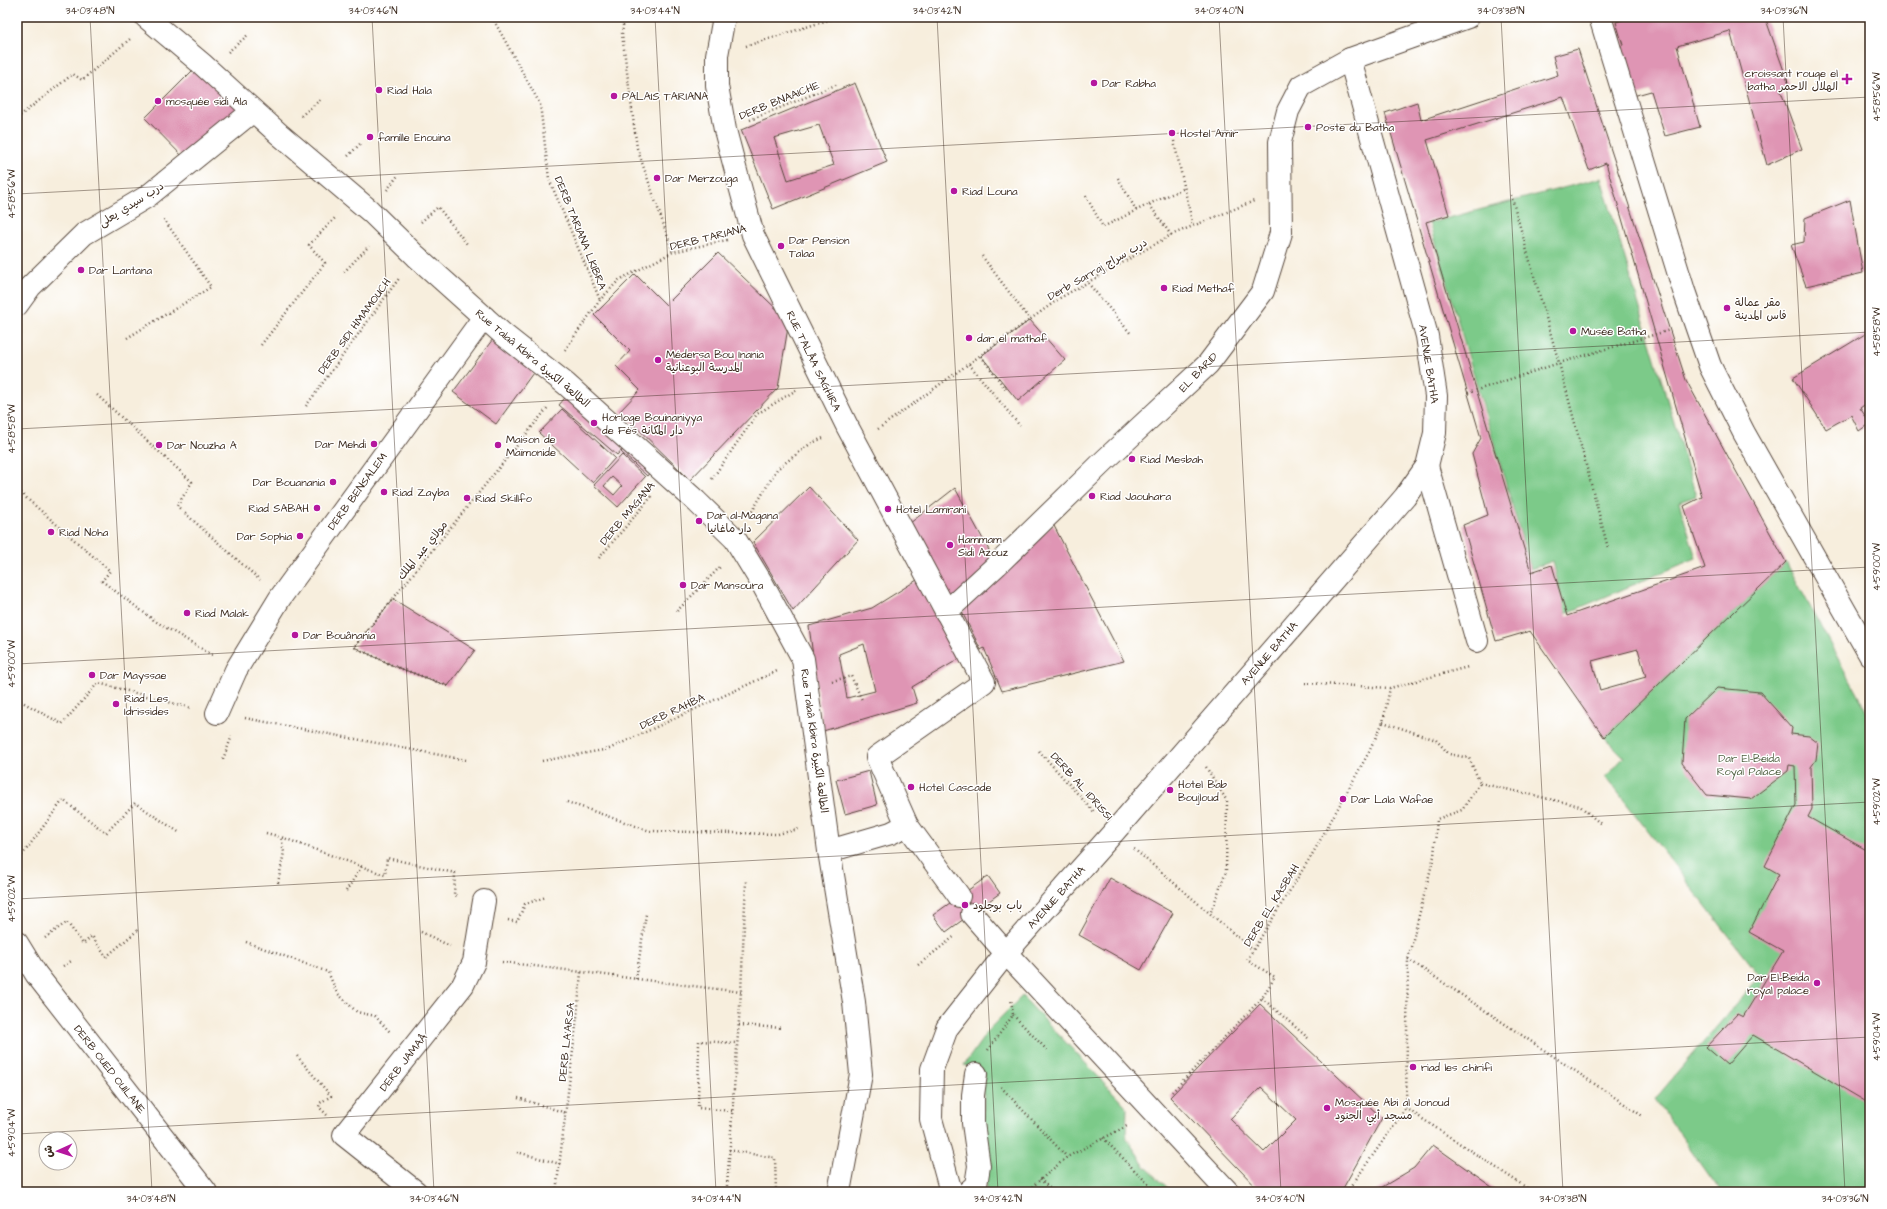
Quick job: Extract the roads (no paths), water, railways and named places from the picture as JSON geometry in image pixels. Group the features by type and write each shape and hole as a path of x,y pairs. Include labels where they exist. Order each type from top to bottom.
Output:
{"street":[{"name":"RUE TALÂA SAGHIRA","path":"724,17 716,55 717,86 725,130 753,234 821,376 984,682 877,757 907,825"},
{"name":"EL BARID","path":"946,612 997,566 1105,460 1208,364 1263,291 1281,233 1280,142 1288,111 1301,86 1350,59 1468,17"},
{"path":"1600,17 1710,366 1744,433 1870,655"},
{"name":"Rue Talaâ Kbira الطالعة الكبيرة","path":"148,19 202,64 279,134 330,175 394,233 416,256 504,335 558,378 696,501 737,543 763,584 803,659 829,851 854,1002 861,1074 839,1192"},
{"name":"AVENUE BATHA","path":"951,1192 931,1119 932,1069 947,1028 1006,953 1191,744 1405,497 1427,466 1435,433 1436,396 1427,336 1350,59"},
{"name":"درب سيدي يعلى","path":"17,305 30,287 84,234 148,196 253,111"},
{"name":"DERB BENSALEM","path":"217,712 236,670 280,598 484,317"},
{"path":"1427,466 1477,640"},
{"path":"829,851 891,833 907,825 959,896"},
{"name":"DERB JAMAÂ","path":"416,1192 344,1135 463,985 474,962 483,908"},
{"path":"974,917 1228,1192"},
{"name":"DERB OUED OUILANE","path":"21,949 36,974 206,1192"},
{"path":"968,1192 976,1185 978,1166 973,1123 973,1095 980,1065"}],"place":[{"name":"croissant rouge el batha الهلال الاحمر","path":"1847,79"},
{"name":"Dar Rabha","path":"1094,83"},
{"name":"Riad Hala","path":"379,90"},
{"name":"PALAIS TARIANA","path":"614,96"},
{"name":"mosquée sidi Ala","path":"158,101"},
{"name":"Poste du Batha","path":"1308,127"},
{"name":"Hostel Amir","path":"1172,133"},
{"name":"famille Enouina","path":"370,137"},
{"name":"Dar Merzouga","path":"657,178"},
{"name":"Riad Louna","path":"954,191"},
{"name":"Dar Pension Talaa","path":"781,246"},
{"name":"Dar Lantana","path":"81,270"},
{"name":"Riad Methaf","path":"1164,288"},
{"name":"مقر عمالة فاس المدينة","path":"1727,308"},
{"name":"Musée Batha","path":"1573,331"},
{"name":"dar el mathaf","path":"969,338"},
{"name":"Médersa Bou Inania المدرسة البوعنانية","path":"658,360"},
{"name":"Horloge Bouinaniyya de Fès دار المكانة","path":"594,423"},
{"name":"Dar Mehdi","path":"374,444"},
{"name":"Dar Nouzha A","path":"159,445"},
{"name":"Maison de Maïmonide","path":"498,445"},
{"name":"Riad Mesbah","path":"1132,459"},
{"name":"Dar Bouanania","path":"333,482"},
{"name":"Riad Zayba","path":"384,492"},
{"name":"Riad Jaouhara","path":"1092,496"},
{"name":"Riad Skillfo","path":"467,498"},
{"name":"Riad SABAH","path":"317,508"},
{"name":"Hotel Lamrani","path":"888,509"},
{"name":"Dar al-Magana دار ماغانيا","path":"699,521"},
{"name":"Riad Noha","path":"51,532"},
{"name":"Dar Sophia","path":"300,536"},
{"name":"Hammam Sidi Azouz","path":"950,545"},
{"name":"Dar Mansoura","path":"683,585"},
{"name":"Riad Malak","path":"187,613"},
{"name":"Dar Bouânania","path":"295,635"},
{"name":"Dar Mayssae","path":"92,675"},
{"name":"Riad Les Idrissides","path":"116,704"},
{"name":"Hotel Cascade","path":"911,787"},
{"name":"Hotel Bab Boujloud","path":"1170,790"},
{"name":"Dar Lala Wafae","path":"1343,799"},
{"name":"باب بوجلود","path":"965,905"},
{"name":"Dar El-Beida royal palace","path":"1817,983"},
{"name":"riad les chirifi","path":"1413,1067"},
{"name":"Mosquée Abi al Jonoud مسجد أبي الجنود","path":"1327,1108"}],"park label":[{"name":"Dar El-Beida Royal Palace","path":"1749,764"}]}
